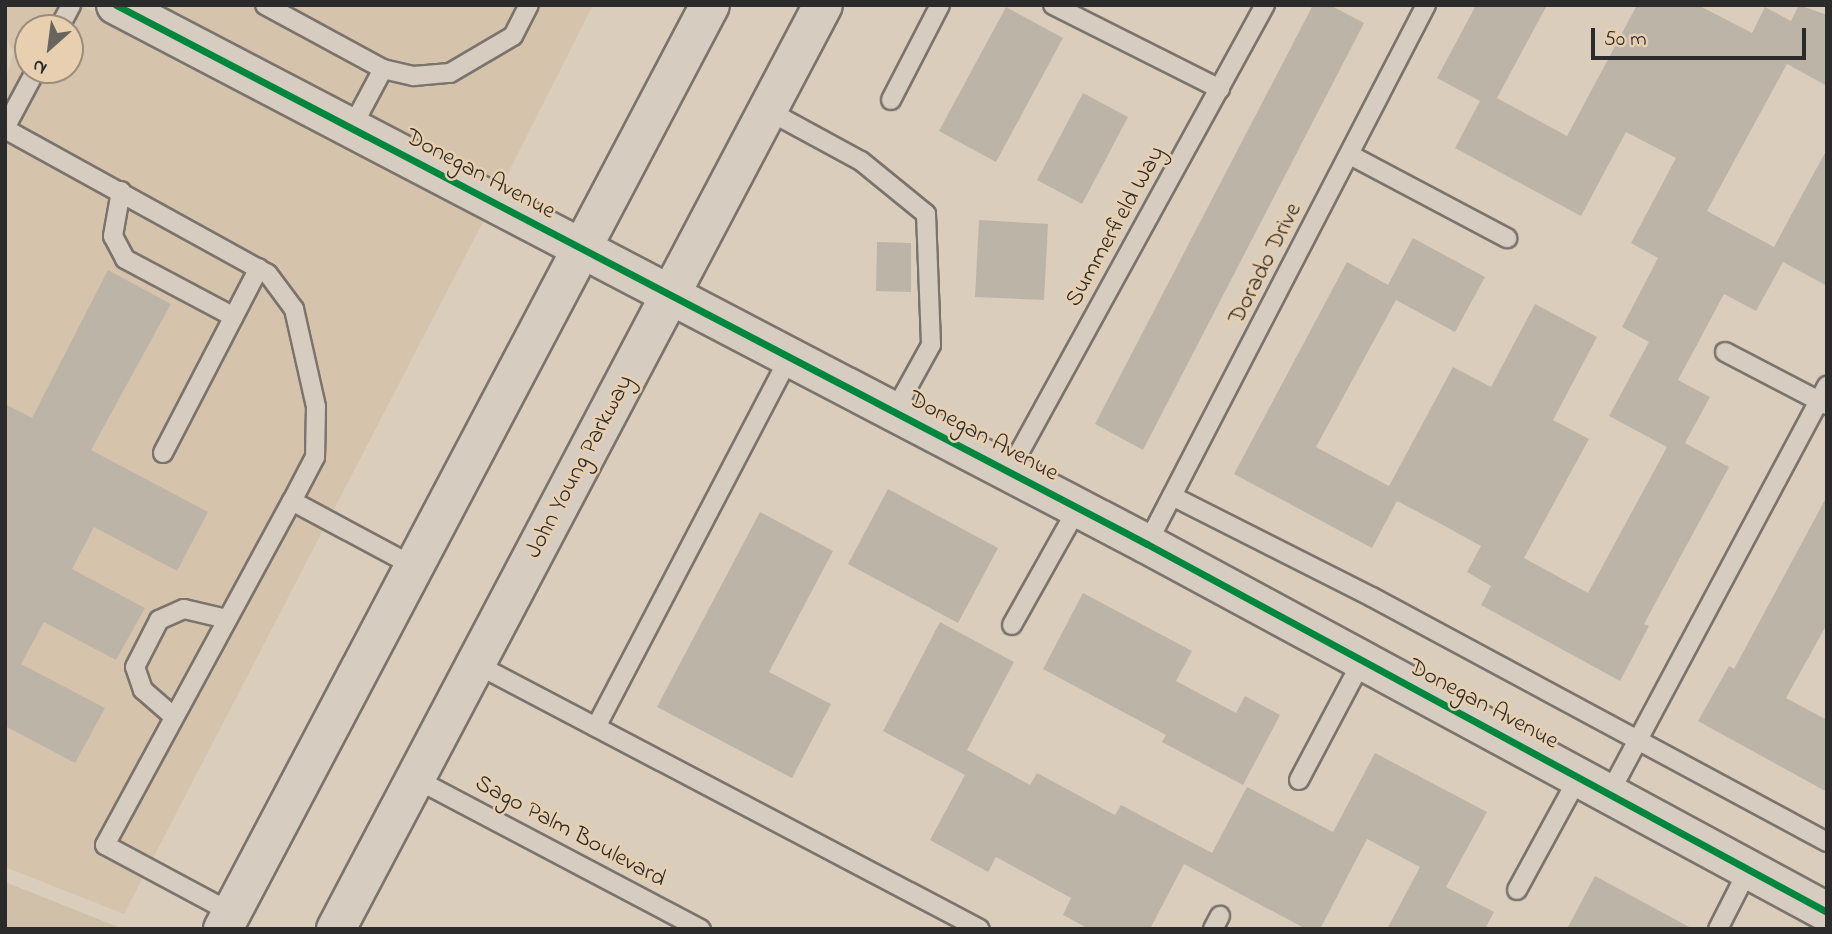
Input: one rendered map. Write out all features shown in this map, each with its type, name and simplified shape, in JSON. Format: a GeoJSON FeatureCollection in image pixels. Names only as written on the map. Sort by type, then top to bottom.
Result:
{"type":"FeatureCollection","features":[{"type":"Feature","properties":{"kind":"main road"},"geometry":{"type":"LineString","coordinates":[[227,921],[583,251],[710,5]]}},
{"type":"Feature","properties":{"kind":"main road","name":"John Young Parkway"},"geometry":{"type":"LineString","coordinates":[[336,929],[822,5]]}},
{"type":"Feature","properties":{"kind":"main road","name":"Donegan Avenue"},"geometry":{"type":"LineString","coordinates":[[137,10],[351,129],[1147,544],[1827,912]]}},
{"type":"Feature","properties":{"kind":"lane"},"geometry":{"type":"LineString","coordinates":[[265,5],[383,69],[414,76],[450,73],[513,36],[529,5]]}},
{"type":"Feature","properties":{"kind":"lane"},"geometry":{"type":"LineString","coordinates":[[891,100],[940,5]]}},
{"type":"Feature","properties":{"kind":"lane"},"geometry":{"type":"LineString","coordinates":[[1053,5],[1220,89]]}},
{"type":"Feature","properties":{"kind":"lane","name":"Summerfield Way"},"geometry":{"type":"LineString","coordinates":[[1008,473],[1265,5]]}},
{"type":"Feature","properties":{"kind":"lane","name":"Dorado Drive"},"geometry":{"type":"LineString","coordinates":[[1147,544],[1426,5]]}},
{"type":"Feature","properties":{"kind":"lane"},"geometry":{"type":"LineString","coordinates":[[351,129],[383,69]]}},
{"type":"Feature","properties":{"kind":"lane"},"geometry":{"type":"LineString","coordinates":[[29,84],[5,129],[259,268],[294,309],[316,407],[315,457],[105,845],[227,921]]}},
{"type":"Feature","properties":{"kind":"lane"},"geometry":{"type":"LineString","coordinates":[[767,110],[861,161],[926,214],[931,345],[894,412]]}},
{"type":"Feature","properties":{"kind":"lane"},"geometry":{"type":"LineString","coordinates":[[1350,155],[1507,238]]}},
{"type":"Feature","properties":{"kind":"lane"},"geometry":{"type":"LineString","coordinates":[[121,191],[113,236],[125,259],[234,317]]}},
{"type":"Feature","properties":{"kind":"lane"},"geometry":{"type":"LineString","coordinates":[[163,453],[259,268]]}},
{"type":"Feature","properties":{"kind":"lane"},"geometry":{"type":"LineString","coordinates":[[1517,890],[1593,786],[1639,739],[1824,397],[1726,352]]}},
{"type":"Feature","properties":{"kind":"lane"},"geometry":{"type":"LineString","coordinates":[[596,727],[789,358]]}},
{"type":"Feature","properties":{"kind":"lane"},"geometry":{"type":"LineString","coordinates":[[1172,496],[1639,739],[1827,842]]}},
{"type":"Feature","properties":{"kind":"lane"},"geometry":{"type":"LineString","coordinates":[[292,501],[415,567]]}},
{"type":"Feature","properties":{"kind":"lane"},"geometry":{"type":"LineString","coordinates":[[1012,625],[1077,509]]}},
{"type":"Feature","properties":{"kind":"lane"},"geometry":{"type":"LineString","coordinates":[[173,716],[143,690],[135,667],[159,620],[184,610],[227,619]]}},
{"type":"Feature","properties":{"kind":"lane"},"geometry":{"type":"LineString","coordinates":[[1299,780],[1362,661]]}},
{"type":"Feature","properties":{"kind":"lane"},"geometry":{"type":"LineString","coordinates":[[476,664],[980,929]]}},
{"type":"Feature","properties":{"kind":"lane","name":"Sago Palm Boulevard"},"geometry":{"type":"LineString","coordinates":[[416,779],[701,929]]}},
{"type":"Feature","properties":{"kind":"lane"},"geometry":{"type":"LineString","coordinates":[[1718,929],[1748,870]]}},
{"type":"Feature","properties":{"kind":"shaded area"},"geometry":{"type":"Polygon","coordinates":[[[5,5],[80,5],[485,218],[124,914],[5,867],[5,81],[14,52],[5,36],[5,5]]]}},
{"type":"Feature","properties":{"kind":"shaded area"},"geometry":{"type":"Polygon","coordinates":[[[152,5],[593,5],[500,189],[152,5]]]}},
{"type":"Feature","properties":{"kind":"shaded area"},"geometry":{"type":"Polygon","coordinates":[[[5,882],[123,929],[5,929],[5,882]]]}},
{"type":"Feature","properties":{"kind":"building"},"geometry":{"type":"Polygon","coordinates":[[[1313,5],[1330,5],[1364,23],[1143,450],[1095,424],[1313,5]]]}},
{"type":"Feature","properties":{"kind":"building"},"geometry":{"type":"Polygon","coordinates":[[[1476,5],[1547,5],[1497,98],[1567,136],[1637,5],[1698,5],[1752,33],[1765,7],[1791,21],[1799,5],[1827,15],[1827,86],[1787,64],[1707,211],[1774,247],[1827,149],[1827,286],[1783,262],[1756,311],[1724,294],[1678,380],[1710,397],[1685,443],[1729,467],[1644,624],[1649,626],[1620,681],[1481,605],[1491,586],[1467,572],[1481,546],[1441,524],[1397,501],[1372,548],[1234,474],[1347,262],[1388,285],[1413,238],[1485,277],[1455,332],[1396,300],[1316,447],[1389,486],[1453,367],[1491,387],[1535,304],[1597,337],[1553,420],[1589,439],[1524,558],[1588,593],[1667,447],[1609,416],[1649,342],[1622,327],[1658,258],[1631,243],[1676,158],[1626,132],[1581,216],[1455,148],[1480,101],[1437,78],[1476,5]]]}},
{"type":"Feature","properties":{"kind":"building"},"geometry":{"type":"Polygon","coordinates":[[[1006,7],[1063,38],[996,162],[939,131],[1006,7]]]}},
{"type":"Feature","properties":{"kind":"building"},"geometry":{"type":"Polygon","coordinates":[[[1083,93],[1128,117],[1082,204],[1037,180],[1083,93]]]}},
{"type":"Feature","properties":{"kind":"building"},"geometry":{"type":"Polygon","coordinates":[[[979,220],[1048,224],[1044,300],[975,297],[979,220]]]}},
{"type":"Feature","properties":{"kind":"building"},"geometry":{"type":"Polygon","coordinates":[[[877,242],[911,243],[911,292],[876,291],[877,242]]]}},
{"type":"Feature","properties":{"kind":"building"},"geometry":{"type":"Polygon","coordinates":[[[108,270],[171,304],[91,450],[208,512],[177,571],[94,527],[72,569],[145,608],[116,660],[44,622],[21,664],[105,708],[75,763],[5,726],[5,404],[32,418],[108,270]]]}},
{"type":"Feature","properties":{"kind":"building"},"geometry":{"type":"Polygon","coordinates":[[[888,489],[998,548],[958,623],[848,564],[888,489]]]}},
{"type":"Feature","properties":{"kind":"building"},"geometry":{"type":"Polygon","coordinates":[[[1827,496],[1827,624],[1786,698],[1827,720],[1827,792],[1698,721],[1729,666],[1734,669],[1827,496]]]}},
{"type":"Feature","properties":{"kind":"building"},"geometry":{"type":"Polygon","coordinates":[[[760,512],[833,551],[769,672],[831,704],[792,778],[657,707],[760,512]]]}},
{"type":"Feature","properties":{"kind":"building"},"geometry":{"type":"Polygon","coordinates":[[[1083,593],[1192,651],[1176,681],[1236,713],[1245,696],[1280,715],[1243,785],[1162,742],[1166,735],[1043,669],[1083,593]]]}},
{"type":"Feature","properties":{"kind":"building"},"geometry":{"type":"Polygon","coordinates":[[[940,622],[1014,662],[967,750],[1030,785],[1037,773],[1115,815],[1121,805],[1212,853],[1247,787],[1333,832],[1375,753],[1487,812],[1446,887],[1494,912],[1485,929],[1387,929],[1420,867],[1367,839],[1320,929],[1306,929],[1184,864],[1150,929],[1089,929],[1063,915],[1071,898],[996,857],[988,872],[930,840],[965,775],[883,731],[940,622]]]}},
{"type":"Feature","properties":{"kind":"building"},"geometry":{"type":"Polygon","coordinates":[[[1595,876],[1693,929],[1567,929],[1595,876]]]}},
{"type":"Feature","properties":{"kind":"cycle path"},"geometry":{"type":"LineString","coordinates":[[116,5],[1147,544],[1827,912]]}}]}
